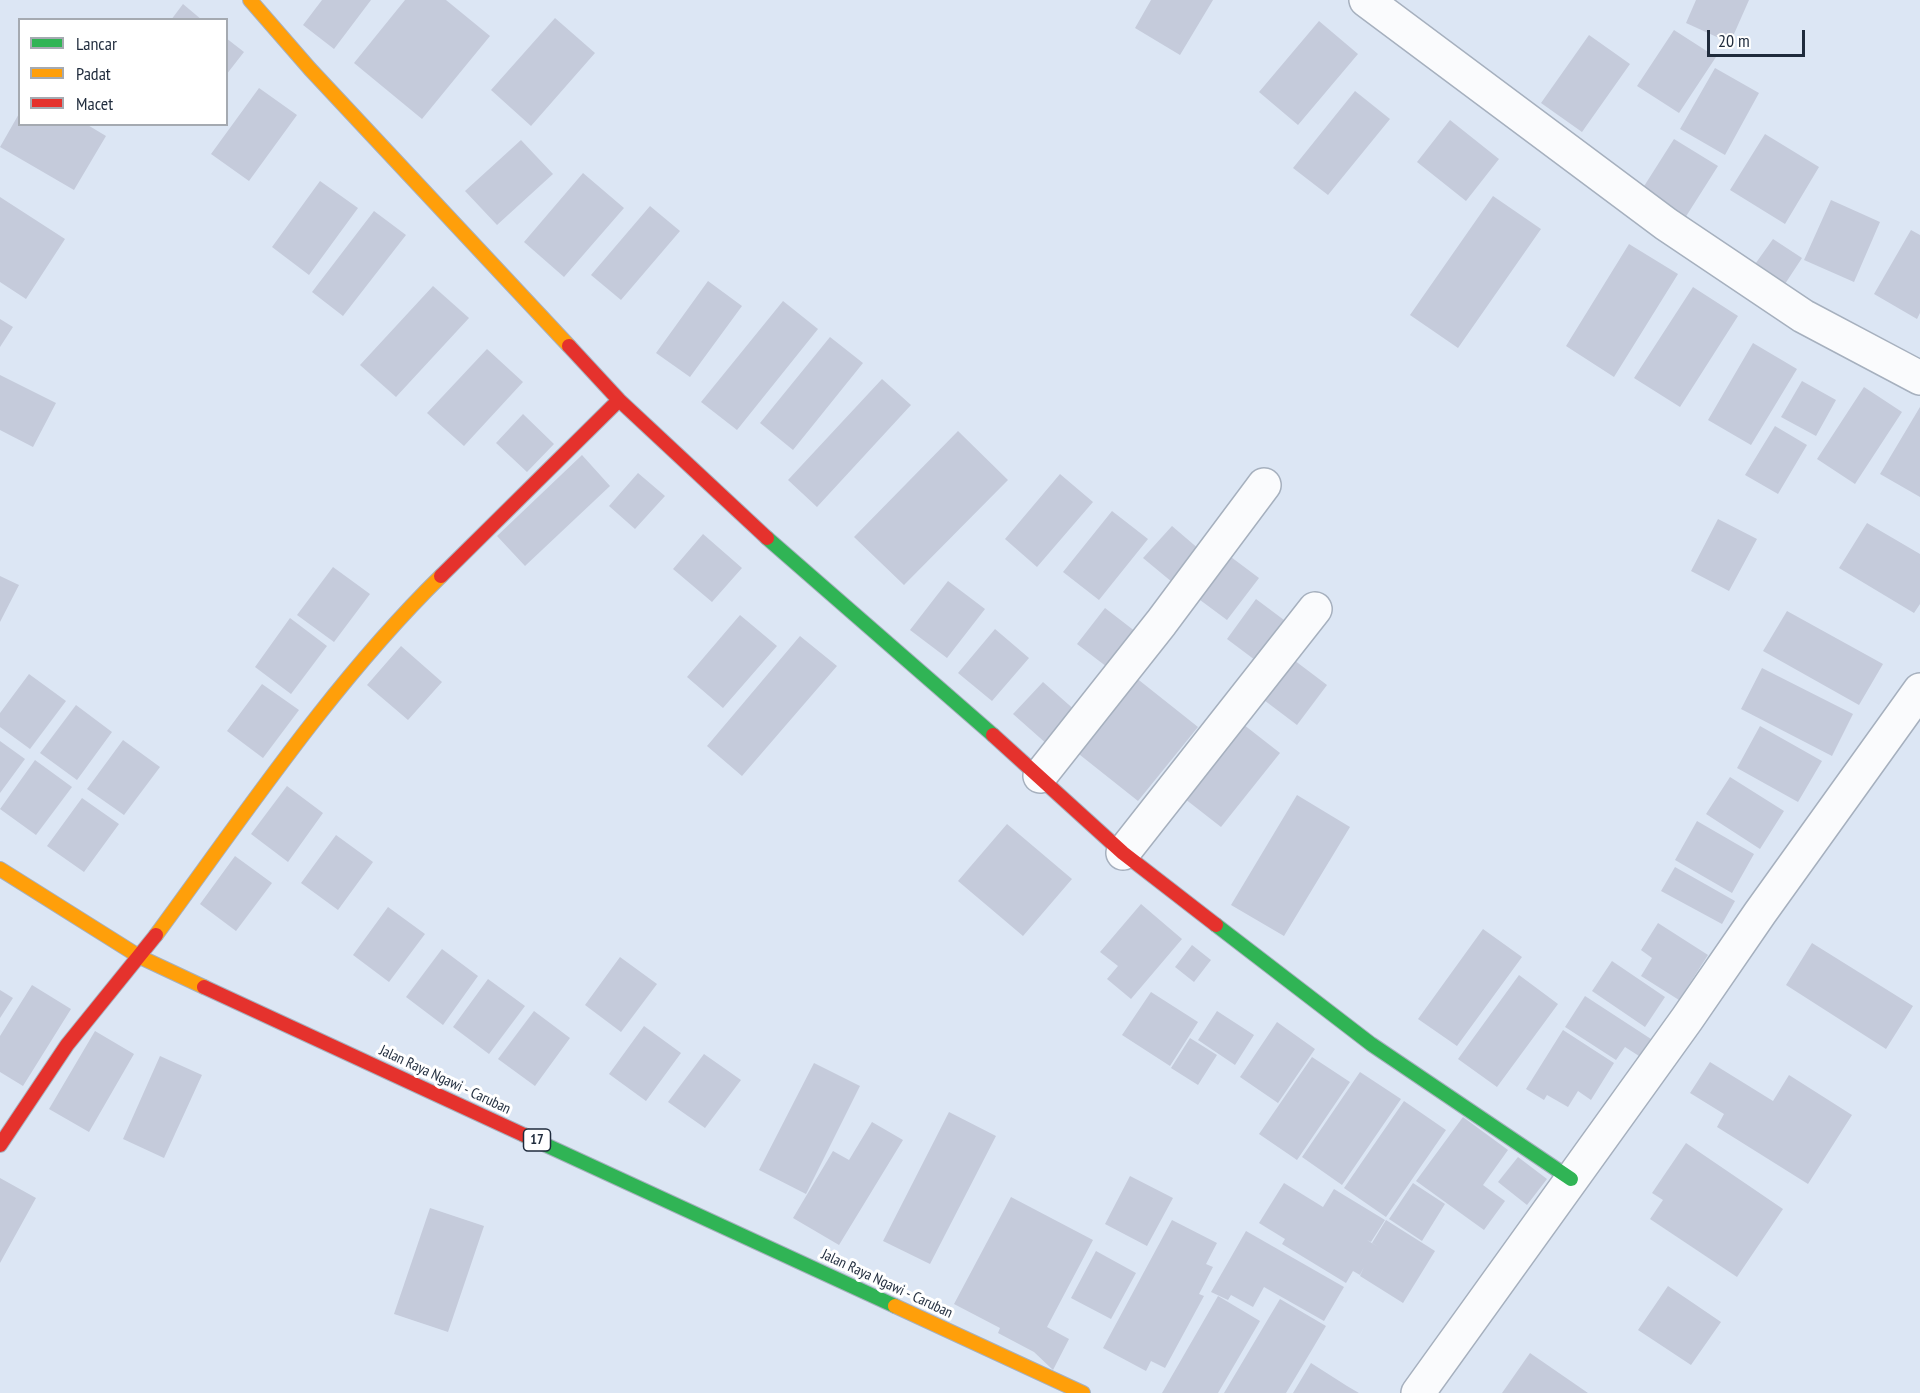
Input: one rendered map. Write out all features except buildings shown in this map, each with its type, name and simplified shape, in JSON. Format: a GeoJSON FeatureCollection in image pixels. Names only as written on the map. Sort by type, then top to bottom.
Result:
{"type":"FeatureCollection","features":[{"type":"Feature","properties":{"kind":"main road"},"geometry":{"type":"LineString","coordinates":[[250,0],[310,69],[517,288],[619,400],[802,570],[1040,776],[1123,853],[1371,1044],[1571,1179]]}},
{"type":"Feature","properties":{"kind":"main road"},"geometry":{"type":"LineString","coordinates":[[0,1145],[67,1045],[140,957],[314,721],[410,606],[619,400]]}},
{"type":"Feature","properties":{"kind":"main road","name":"Jalan Raya Ngawi - Caruban"},"geometry":{"type":"LineString","coordinates":[[0,869],[140,957],[1083,1393]]}},
{"type":"Feature","properties":{"kind":"street"},"geometry":{"type":"LineString","coordinates":[[1366,0],[1666,224],[1803,316],[1920,378]]}},
{"type":"Feature","properties":{"kind":"street"},"geometry":{"type":"LineString","coordinates":[[1040,776],[1161,623],[1264,485]]}},
{"type":"Feature","properties":{"kind":"street"},"geometry":{"type":"LineString","coordinates":[[1123,853],[1315,609]]}},
{"type":"Feature","properties":{"kind":"street"},"geometry":{"type":"LineString","coordinates":[[1418,1393],[1920,690]]}},
{"type":"Feature","properties":{"kind":"traffic: fast"},"geometry":{"type":"LineString","coordinates":[[767,538],[993,735]]}},
{"type":"Feature","properties":{"kind":"traffic: fast"},"geometry":{"type":"LineString","coordinates":[[1216,925],[1371,1044],[1571,1179]]}},
{"type":"Feature","properties":{"kind":"traffic: fast"},"geometry":{"type":"LineString","coordinates":[[524,1135],[895,1306]]}},
{"type":"Feature","properties":{"kind":"traffic: slow"},"geometry":{"type":"LineString","coordinates":[[250,0],[310,69],[569,346]]}},
{"type":"Feature","properties":{"kind":"traffic: slow"},"geometry":{"type":"LineString","coordinates":[[156,935],[327,704],[401,617],[441,576]]}},
{"type":"Feature","properties":{"kind":"traffic: slow"},"geometry":{"type":"LineString","coordinates":[[0,869],[140,957],[204,987]]}},
{"type":"Feature","properties":{"kind":"traffic: slow"},"geometry":{"type":"LineString","coordinates":[[895,1306],[1083,1393]]}},
{"type":"Feature","properties":{"kind":"traffic: jam"},"geometry":{"type":"LineString","coordinates":[[569,346],[619,400],[767,538]]}},
{"type":"Feature","properties":{"kind":"traffic: jam"},"geometry":{"type":"LineString","coordinates":[[441,576],[619,400]]}},
{"type":"Feature","properties":{"kind":"traffic: jam"},"geometry":{"type":"LineString","coordinates":[[993,735],[1123,853],[1216,925]]}},
{"type":"Feature","properties":{"kind":"traffic: jam"},"geometry":{"type":"LineString","coordinates":[[0,1145],[67,1045],[156,935]]}},
{"type":"Feature","properties":{"kind":"traffic: jam"},"geometry":{"type":"LineString","coordinates":[[204,987],[524,1135]]}}]}
